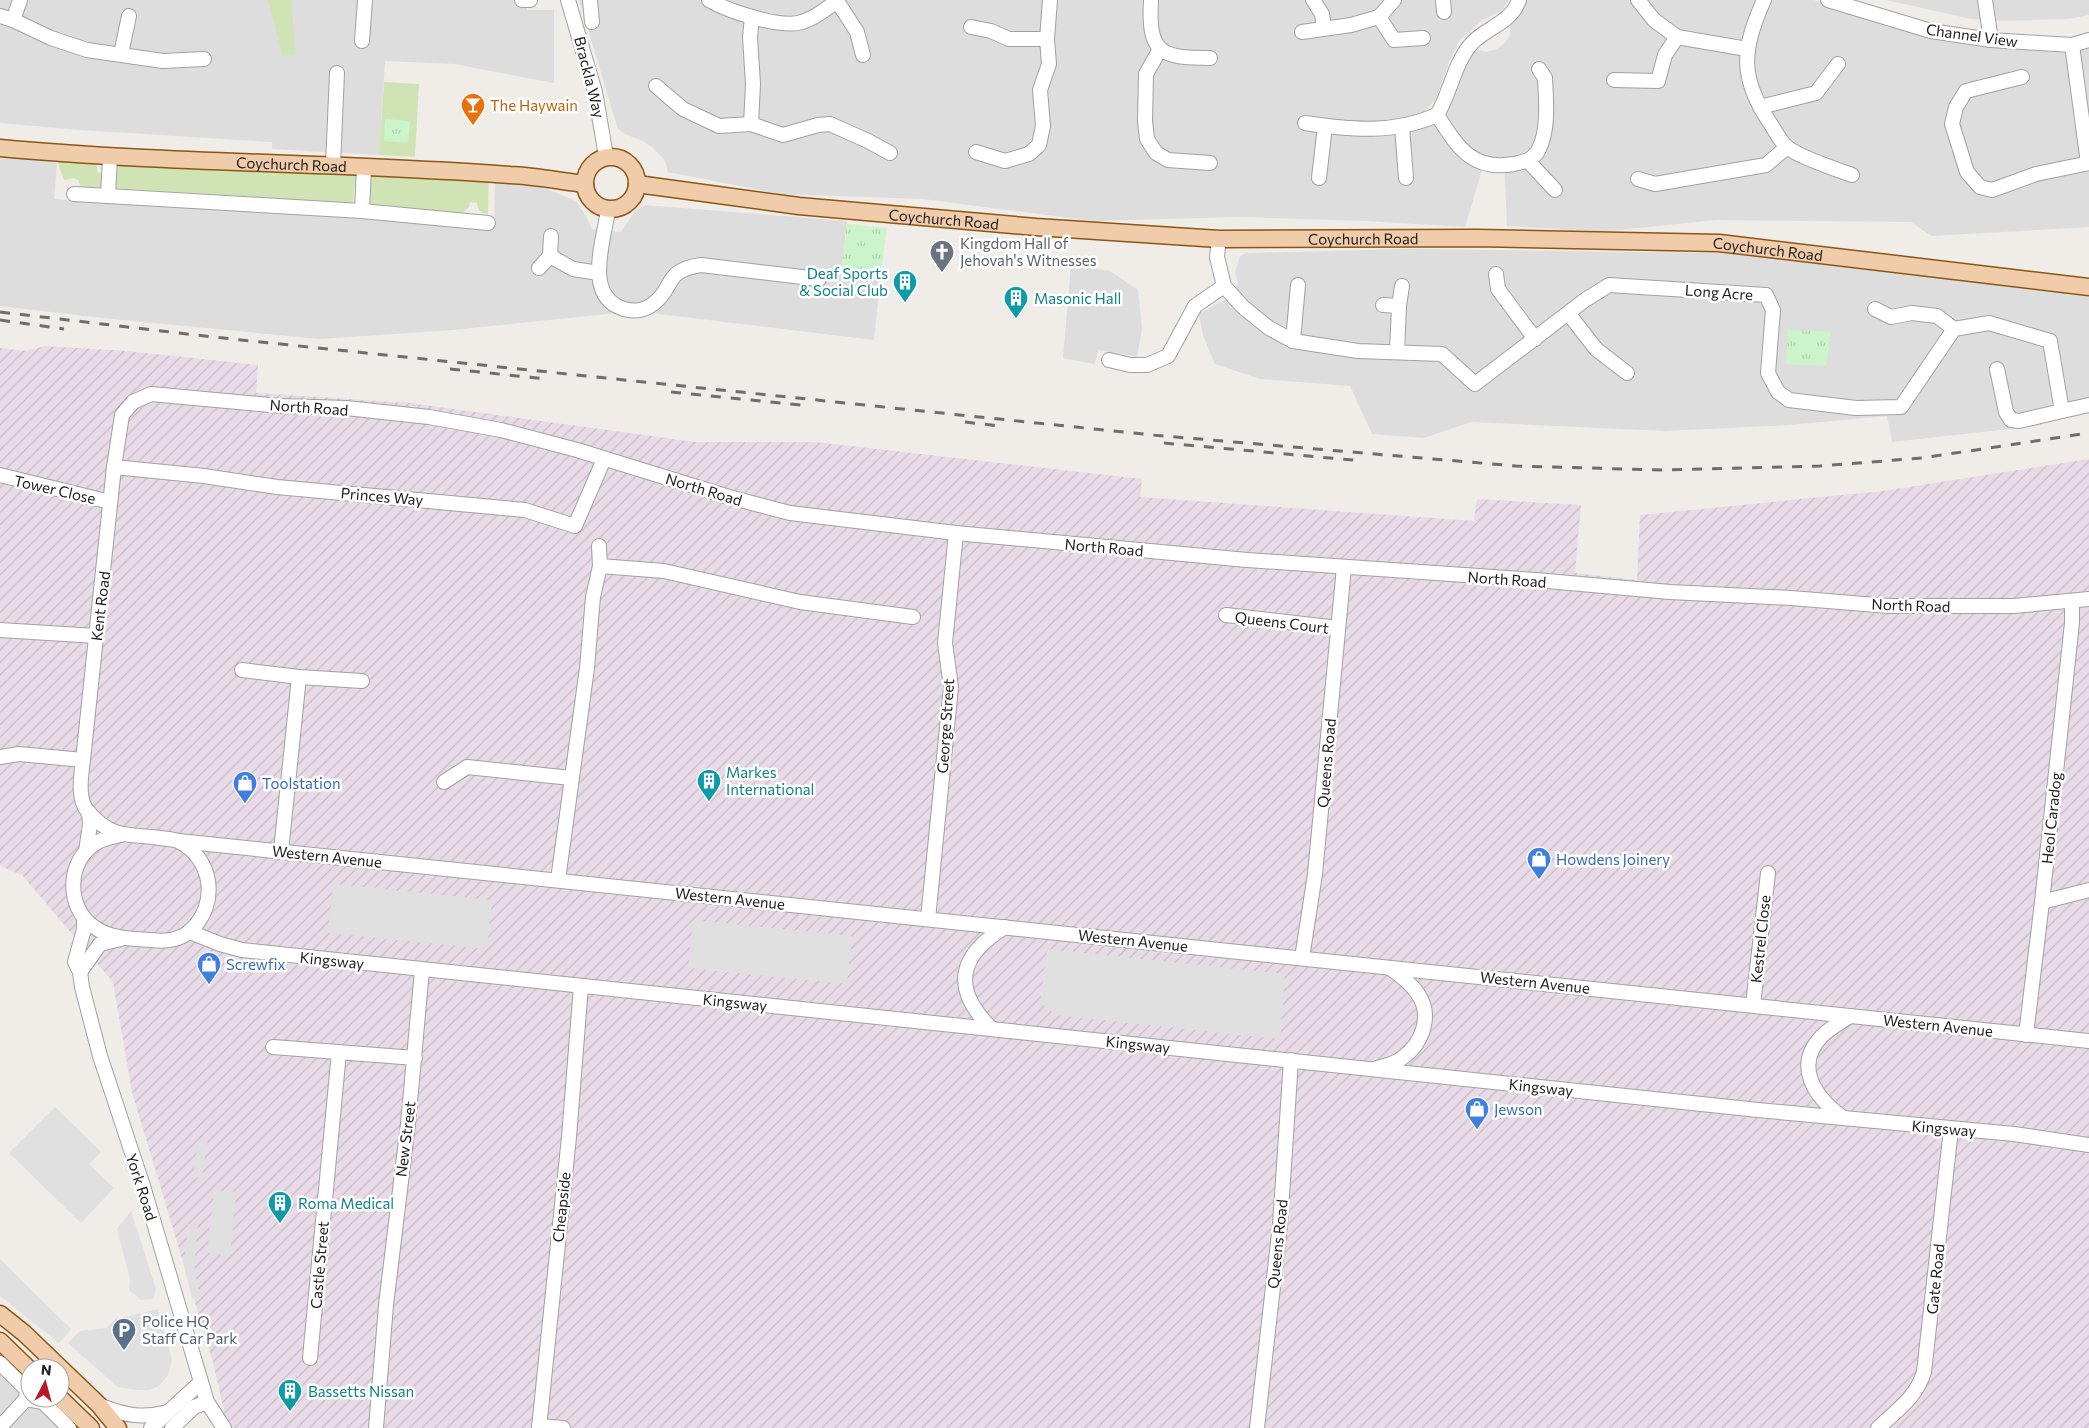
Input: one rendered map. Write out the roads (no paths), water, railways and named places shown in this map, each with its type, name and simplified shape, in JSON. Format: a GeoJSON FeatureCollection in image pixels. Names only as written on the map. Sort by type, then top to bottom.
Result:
{"type":"FeatureCollection","features":[{"type":"Feature","properties":{"kind":"main road","name":"Coychurch Road"},"geometry":{"type":"LineString","coordinates":[[0,148],[110,157],[333,165],[512,175],[584,184]]}},
{"type":"Feature","properties":{"kind":"main road"},"geometry":{"type":"LineString","coordinates":[[606,156],[619,157],[628,163],[634,172],[637,184],[628,204],[608,210],[599,207],[592,201],[586,194],[584,184],[589,167],[606,156]]}},
{"type":"Feature","properties":{"kind":"main road","name":"Coychurch Road"},"geometry":{"type":"LineString","coordinates":[[637,184],[799,206],[1036,227],[1219,239],[1477,238],[1719,242],[2089,287]]}},
{"type":"Feature","properties":{"kind":"main road"},"geometry":{"type":"LineString","coordinates":[[0,1314],[24,1333],[99,1405],[118,1428]]}},
{"type":"Feature","properties":{"kind":"main road"},"geometry":{"type":"LineString","coordinates":[[0,1341],[20,1360]]}},
{"type":"Feature","properties":{"kind":"main road"},"geometry":{"type":"LineString","coordinates":[[70,1408],[91,1428]]}},
{"type":"Feature","properties":{"kind":"street"},"geometry":{"type":"LineString","coordinates":[[20,0],[7,18],[51,38],[86,50],[163,61],[204,59]]}},
{"type":"Feature","properties":{"kind":"street"},"geometry":{"type":"LineString","coordinates":[[362,41],[366,0]]}},
{"type":"Feature","properties":{"kind":"street"},"geometry":{"type":"LineString","coordinates":[[522,0],[530,0]]}},
{"type":"Feature","properties":{"kind":"street","name":"Brackla Way"},"geometry":{"type":"LineString","coordinates":[[568,0],[596,92],[606,156]]}},
{"type":"Feature","properties":{"kind":"street"},"geometry":{"type":"LineString","coordinates":[[590,0],[592,22]]}},
{"type":"Feature","properties":{"kind":"street"},"geometry":{"type":"LineString","coordinates":[[709,0],[724,9],[752,17],[778,22],[801,23],[816,16],[838,0],[857,32],[863,55]]}},
{"type":"Feature","properties":{"kind":"street"},"geometry":{"type":"LineString","coordinates":[[976,152],[1005,161],[1029,154],[1039,145],[1043,126],[1040,90],[1048,64],[1047,39],[1050,0]]}},
{"type":"Feature","properties":{"kind":"street"},"geometry":{"type":"LineString","coordinates":[[1151,0],[1150,27],[1152,36],[1160,49],[1169,55],[1186,58],[1210,58]]}},
{"type":"Feature","properties":{"kind":"street"},"geometry":{"type":"LineString","coordinates":[[1314,0],[1322,14],[1324,28]]}},
{"type":"Feature","properties":{"kind":"street"},"geometry":{"type":"LineString","coordinates":[[1302,32],[1351,25],[1378,17],[1394,0]]}},
{"type":"Feature","properties":{"kind":"street"},"geometry":{"type":"LineString","coordinates":[[1306,123],[1360,130],[1402,127],[1437,116],[1465,52],[1474,40],[1501,23],[1511,13],[1519,0]]}},
{"type":"Feature","properties":{"kind":"street"},"geometry":{"type":"LineString","coordinates":[[1764,0],[1755,20],[1747,49],[1747,76],[1760,107],[1787,147],[1852,175]]}},
{"type":"Feature","properties":{"kind":"street","name":"Channel View"},"geometry":{"type":"LineString","coordinates":[[1828,0],[1931,31],[1990,40],[2072,45],[2089,40]]}},
{"type":"Feature","properties":{"kind":"street"},"geometry":{"type":"LineString","coordinates":[[1985,0],[1990,40]]}},
{"type":"Feature","properties":{"kind":"street"},"geometry":{"type":"LineString","coordinates":[[1641,1],[1654,20],[1677,37],[1747,49]]}},
{"type":"Feature","properties":{"kind":"street"},"geometry":{"type":"LineString","coordinates":[[122,54],[129,16]]}},
{"type":"Feature","properties":{"kind":"street"},"geometry":{"type":"LineString","coordinates":[[751,124],[753,84],[750,37],[752,17]]}},
{"type":"Feature","properties":{"kind":"street"},"geometry":{"type":"LineString","coordinates":[[1378,17],[1394,40],[1423,38]]}},
{"type":"Feature","properties":{"kind":"street"},"geometry":{"type":"LineString","coordinates":[[971,27],[991,31],[1009,38],[1047,39]]}},
{"type":"Feature","properties":{"kind":"street"},"geometry":{"type":"LineString","coordinates":[[1614,80],[1658,81],[1665,56],[1677,37]]}},
{"type":"Feature","properties":{"kind":"street"},"geometry":{"type":"LineString","coordinates":[[2022,77],[1966,91],[1956,106],[1952,124],[1967,172],[1980,187],[1992,190],[2036,174],[2089,163],[2072,45]]}},
{"type":"Feature","properties":{"kind":"street"},"geometry":{"type":"LineString","coordinates":[[1160,49],[1146,74],[1147,139],[1156,153],[1168,160],[1210,163]]}},
{"type":"Feature","properties":{"kind":"street"},"geometry":{"type":"LineString","coordinates":[[1760,107],[1816,93],[1838,64]]}},
{"type":"Feature","properties":{"kind":"street"},"geometry":{"type":"LineString","coordinates":[[1437,116],[1463,152],[1475,161],[1500,166],[1528,161],[1538,151],[1543,137],[1544,78],[1539,70]]}},
{"type":"Feature","properties":{"kind":"street"},"geometry":{"type":"LineString","coordinates":[[333,165],[337,73]]}},
{"type":"Feature","properties":{"kind":"street"},"geometry":{"type":"LineString","coordinates":[[656,86],[682,109],[720,126],[751,124],[783,135],[830,124],[868,140],[890,153]]}},
{"type":"Feature","properties":{"kind":"street"},"geometry":{"type":"LineString","coordinates":[[1319,178],[1325,126]]}},
{"type":"Feature","properties":{"kind":"street"},"geometry":{"type":"LineString","coordinates":[[1402,127],[1406,178]]}},
{"type":"Feature","properties":{"kind":"street"},"geometry":{"type":"LineString","coordinates":[[1638,179],[1655,184],[1766,166],[1787,147]]}},
{"type":"Feature","properties":{"kind":"street"},"geometry":{"type":"LineString","coordinates":[[108,196],[110,157]]}},
{"type":"Feature","properties":{"kind":"street"},"geometry":{"type":"LineString","coordinates":[[1528,161],[1555,190]]}},
{"type":"Feature","properties":{"kind":"street"},"geometry":{"type":"LineString","coordinates":[[362,211],[364,167]]}},
{"type":"Feature","properties":{"kind":"street"},"geometry":{"type":"LineString","coordinates":[[74,194],[480,217]]}},
{"type":"Feature","properties":{"kind":"street"},"geometry":{"type":"LineString","coordinates":[[608,210],[599,272],[600,286],[612,303],[623,308],[636,311],[643,310],[660,298],[670,280],[685,268],[700,265],[819,279]]}},
{"type":"Feature","properties":{"kind":"street"},"geometry":{"type":"LineString","coordinates":[[539,268],[550,256],[551,236]]}},
{"type":"Feature","properties":{"kind":"street","name":"Long Acre"},"geometry":{"type":"LineString","coordinates":[[1219,239],[1217,257],[1224,286],[1243,307],[1269,328],[1293,341],[1358,351],[1442,354],[1475,384],[1568,313],[1609,285],[1766,295],[1772,310],[1768,373],[1778,392],[1789,400],[1856,408],[1901,407],[1954,329]]}},
{"type":"Feature","properties":{"kind":"street"},"geometry":{"type":"LineString","coordinates":[[550,256],[573,269],[599,272]]}},
{"type":"Feature","properties":{"kind":"street"},"geometry":{"type":"LineString","coordinates":[[1496,274],[1498,290],[1535,339]]}},
{"type":"Feature","properties":{"kind":"street"},"geometry":{"type":"LineString","coordinates":[[1293,341],[1298,285]]}},
{"type":"Feature","properties":{"kind":"street"},"geometry":{"type":"LineString","coordinates":[[1109,360],[1130,365],[1147,365],[1168,356],[1195,306],[1224,286]]}},
{"type":"Feature","properties":{"kind":"street"},"geometry":{"type":"LineString","coordinates":[[1397,352],[1402,286]]}},
{"type":"Feature","properties":{"kind":"street"},"geometry":{"type":"LineString","coordinates":[[1383,305],[1399,306]]}},
{"type":"Feature","properties":{"kind":"street"},"geometry":{"type":"LineString","coordinates":[[1875,309],[1891,317],[1912,313],[1937,316],[1954,329],[1989,323],[2050,341],[2062,411]]}},
{"type":"Feature","properties":{"kind":"street"},"geometry":{"type":"LineString","coordinates":[[1568,313],[1596,349],[1627,373]]}},
{"type":"Feature","properties":{"kind":"street"},"geometry":{"type":"LineString","coordinates":[[1997,369],[2006,412],[2011,420],[2019,421],[2089,405]]}},
{"type":"Feature","properties":{"kind":"street","name":"North Road"},"geometry":{"type":"LineString","coordinates":[[133,402],[151,394],[281,406],[346,408],[429,417],[501,430],[790,514],[956,533],[1344,567],[1536,580],[1670,592],[1791,598],[1889,606],[2014,606],[2089,599]]}},
{"type":"Feature","properties":{"kind":"street","name":"Kent Road"},"geometry":{"type":"LineString","coordinates":[[86,851],[90,825],[89,812],[82,796],[83,760],[110,502],[122,415],[133,402]]}},
{"type":"Feature","properties":{"kind":"street","name":"Princes Way"},"geometry":{"type":"LineString","coordinates":[[114,467],[204,476],[277,487],[525,510],[576,526],[604,459]]}},
{"type":"Feature","properties":{"kind":"street","name":"Tower Close"},"geometry":{"type":"LineString","coordinates":[[0,476],[110,502]]}},
{"type":"Feature","properties":{"kind":"street","name":"George Street"},"geometry":{"type":"LineString","coordinates":[[928,919],[951,687],[945,643],[956,533]]}},
{"type":"Feature","properties":{"kind":"street"},"geometry":{"type":"LineString","coordinates":[[558,880],[587,668],[593,597],[600,566],[600,546]]}},
{"type":"Feature","properties":{"kind":"street"},"geometry":{"type":"LineString","coordinates":[[600,566],[664,571],[800,602],[913,617]]}},
{"type":"Feature","properties":{"kind":"street","name":"Queens Road"},"geometry":{"type":"LineString","coordinates":[[1302,958],[1315,874],[1344,567]]}},
{"type":"Feature","properties":{"kind":"street","name":"Heol Caradog"},"geometry":{"type":"LineString","coordinates":[[2026,1035],[2072,623],[2072,601]]}},
{"type":"Feature","properties":{"kind":"street","name":"Queens Court"},"geometry":{"type":"LineString","coordinates":[[1226,615],[1338,628]]}},
{"type":"Feature","properties":{"kind":"street"},"geometry":{"type":"LineString","coordinates":[[0,630],[96,636]]}},
{"type":"Feature","properties":{"kind":"street"},"geometry":{"type":"LineString","coordinates":[[242,670],[299,677],[362,681]]}},
{"type":"Feature","properties":{"kind":"street"},"geometry":{"type":"LineString","coordinates":[[281,850],[299,677]]}},
{"type":"Feature","properties":{"kind":"street"},"geometry":{"type":"LineString","coordinates":[[0,757],[19,754],[83,760]]}},
{"type":"Feature","properties":{"kind":"street"},"geometry":{"type":"LineString","coordinates":[[444,782],[467,767],[571,778]]}},
{"type":"Feature","properties":{"kind":"street"},"geometry":{"type":"LineString","coordinates":[[89,812],[108,829],[121,835]]}},
{"type":"Feature","properties":{"kind":"street"},"geometry":{"type":"LineString","coordinates":[[121,835],[176,840],[187,846],[203,864],[210,889],[205,911],[190,932],[178,938],[163,941],[124,938],[108,934],[84,920],[74,899],[72,886],[74,874],[86,851],[94,844],[104,839],[121,835]]}},
{"type":"Feature","properties":{"kind":"street","name":"Western Avenue"},"geometry":{"type":"LineString","coordinates":[[176,840],[2089,1041]]}},
{"type":"Feature","properties":{"kind":"street","name":"Kestrel Close"},"geometry":{"type":"LineString","coordinates":[[1753,1006],[1768,873]]}},
{"type":"Feature","properties":{"kind":"street"},"geometry":{"type":"LineString","coordinates":[[2042,902],[2089,890]]}},
{"type":"Feature","properties":{"kind":"street","name":"York Road"},"geometry":{"type":"LineString","coordinates":[[84,920],[84,929],[75,962],[80,972],[82,988],[100,1056],[143,1186],[200,1382],[207,1402],[224,1428]]}},
{"type":"Feature","properties":{"kind":"street"},"geometry":{"type":"LineString","coordinates":[[992,1029],[968,998],[965,978],[967,967],[976,950],[1005,927]]}},
{"type":"Feature","properties":{"kind":"street","name":"Kingsway"},"geometry":{"type":"LineString","coordinates":[[190,932],[220,944],[242,950],[1842,1118],[2014,1134],[2089,1145]]}},
{"type":"Feature","properties":{"kind":"street"},"geometry":{"type":"LineString","coordinates":[[80,972],[100,944],[124,938]]}},
{"type":"Feature","properties":{"kind":"street"},"geometry":{"type":"LineString","coordinates":[[1372,1069],[1391,1064],[1405,1056],[1417,1045],[1425,1023],[1419,994],[1390,968]]}},
{"type":"Feature","properties":{"kind":"street","name":"New Street"},"geometry":{"type":"LineString","coordinates":[[376,1428],[386,1306],[415,1058],[422,970]]}},
{"type":"Feature","properties":{"kind":"street","name":"Cheapside"},"geometry":{"type":"LineString","coordinates":[[539,1427],[569,1137],[581,986]]}},
{"type":"Feature","properties":{"kind":"street"},"geometry":{"type":"LineString","coordinates":[[1842,1118],[1817,1095],[1810,1077],[1809,1067],[1810,1058],[1823,1034],[1850,1016]]}},
{"type":"Feature","properties":{"kind":"street"},"geometry":{"type":"LineString","coordinates":[[273,1047],[415,1058]]}},
{"type":"Feature","properties":{"kind":"street","name":"Castle Street"},"geometry":{"type":"LineString","coordinates":[[310,1358],[338,1052]]}},
{"type":"Feature","properties":{"kind":"street","name":"Queens Road"},"geometry":{"type":"LineString","coordinates":[[1257,1428],[1280,1225],[1291,1060]]}},
{"type":"Feature","properties":{"kind":"street","name":"Gate Road"},"geometry":{"type":"LineString","coordinates":[[1878,1428],[1907,1402],[1917,1388],[1926,1364],[1951,1129]]}},
{"type":"Feature","properties":{"kind":"street"},"geometry":{"type":"LineString","coordinates":[[0,1363],[20,1383]]}},
{"type":"Feature","properties":{"kind":"street"},"geometry":{"type":"LineString","coordinates":[[152,1428],[200,1382]]}},
{"type":"Feature","properties":{"kind":"street"},"geometry":{"type":"LineString","coordinates":[[172,1428],[194,1407],[207,1402]]}},
{"type":"Feature","properties":{"kind":"street"},"geometry":{"type":"LineString","coordinates":[[0,1427],[20,1405]]}},
{"type":"Feature","properties":{"kind":"street"},"geometry":{"type":"LineString","coordinates":[[99,1405],[130,1416],[154,1416],[168,1412]]}},
{"type":"Feature","properties":{"kind":"street"},"geometry":{"type":"LineString","coordinates":[[49,1408],[69,1428]]}},
{"type":"Feature","properties":{"kind":"street"},"geometry":{"type":"LineString","coordinates":[[539,1427],[563,1428]]}},
{"type":"Feature","properties":{"kind":"railway"},"geometry":{"type":"LineString","coordinates":[[0,312],[213,337],[1152,435],[1516,466],[1662,470],[1820,466],[1922,458],[2089,433]]}},
{"type":"Feature","properties":{"kind":"railway"},"geometry":{"type":"LineString","coordinates":[[0,320],[64,329]]}},
{"type":"Feature","properties":{"kind":"railway"},"geometry":{"type":"LineString","coordinates":[[450,369],[547,379]]}},
{"type":"Feature","properties":{"kind":"railway"},"geometry":{"type":"LineString","coordinates":[[671,392],[810,406]]}},
{"type":"Feature","properties":{"kind":"railway"},"geometry":{"type":"LineString","coordinates":[[965,422],[999,426]]}},
{"type":"Feature","properties":{"kind":"railway"},"geometry":{"type":"LineString","coordinates":[[1164,443],[1363,461]]}},
{"type":"Feature","properties":{"kind":"place","name":"The Haywain"},"geometry":{"type":"Point","coordinates":[473,126]}},
{"type":"Feature","properties":{"kind":"place","name":"Kingdom Hall of Jehovah's Witnesses"},"geometry":{"type":"Point","coordinates":[942,273]}},
{"type":"Feature","properties":{"kind":"place","name":"Deaf Sports & Social Club"},"geometry":{"type":"Point","coordinates":[905,303]}},
{"type":"Feature","properties":{"kind":"place","name":"Masonic Hall"},"geometry":{"type":"Point","coordinates":[1016,319]}},
{"type":"Feature","properties":{"kind":"place","name":"Markes International"},"geometry":{"type":"Point","coordinates":[709,802]}},
{"type":"Feature","properties":{"kind":"place","name":"Toolstation"},"geometry":{"type":"Point","coordinates":[245,804]}},
{"type":"Feature","properties":{"kind":"place","name":"Howdens Joinery"},"geometry":{"type":"Point","coordinates":[1539,880]}},
{"type":"Feature","properties":{"kind":"place","name":"Screwfix"},"geometry":{"type":"Point","coordinates":[209,985]}},
{"type":"Feature","properties":{"kind":"place","name":"Jewson"},"geometry":{"type":"Point","coordinates":[1477,1130]}},
{"type":"Feature","properties":{"kind":"place","name":"Roma Medical"},"geometry":{"type":"Point","coordinates":[280,1224]}},
{"type":"Feature","properties":{"kind":"place","name":"Police HQ Staff Car Park"},"geometry":{"type":"Point","coordinates":[124,1351]}},
{"type":"Feature","properties":{"kind":"place","name":"Bassetts Nissan"},"geometry":{"type":"Point","coordinates":[290,1412]}}]}
